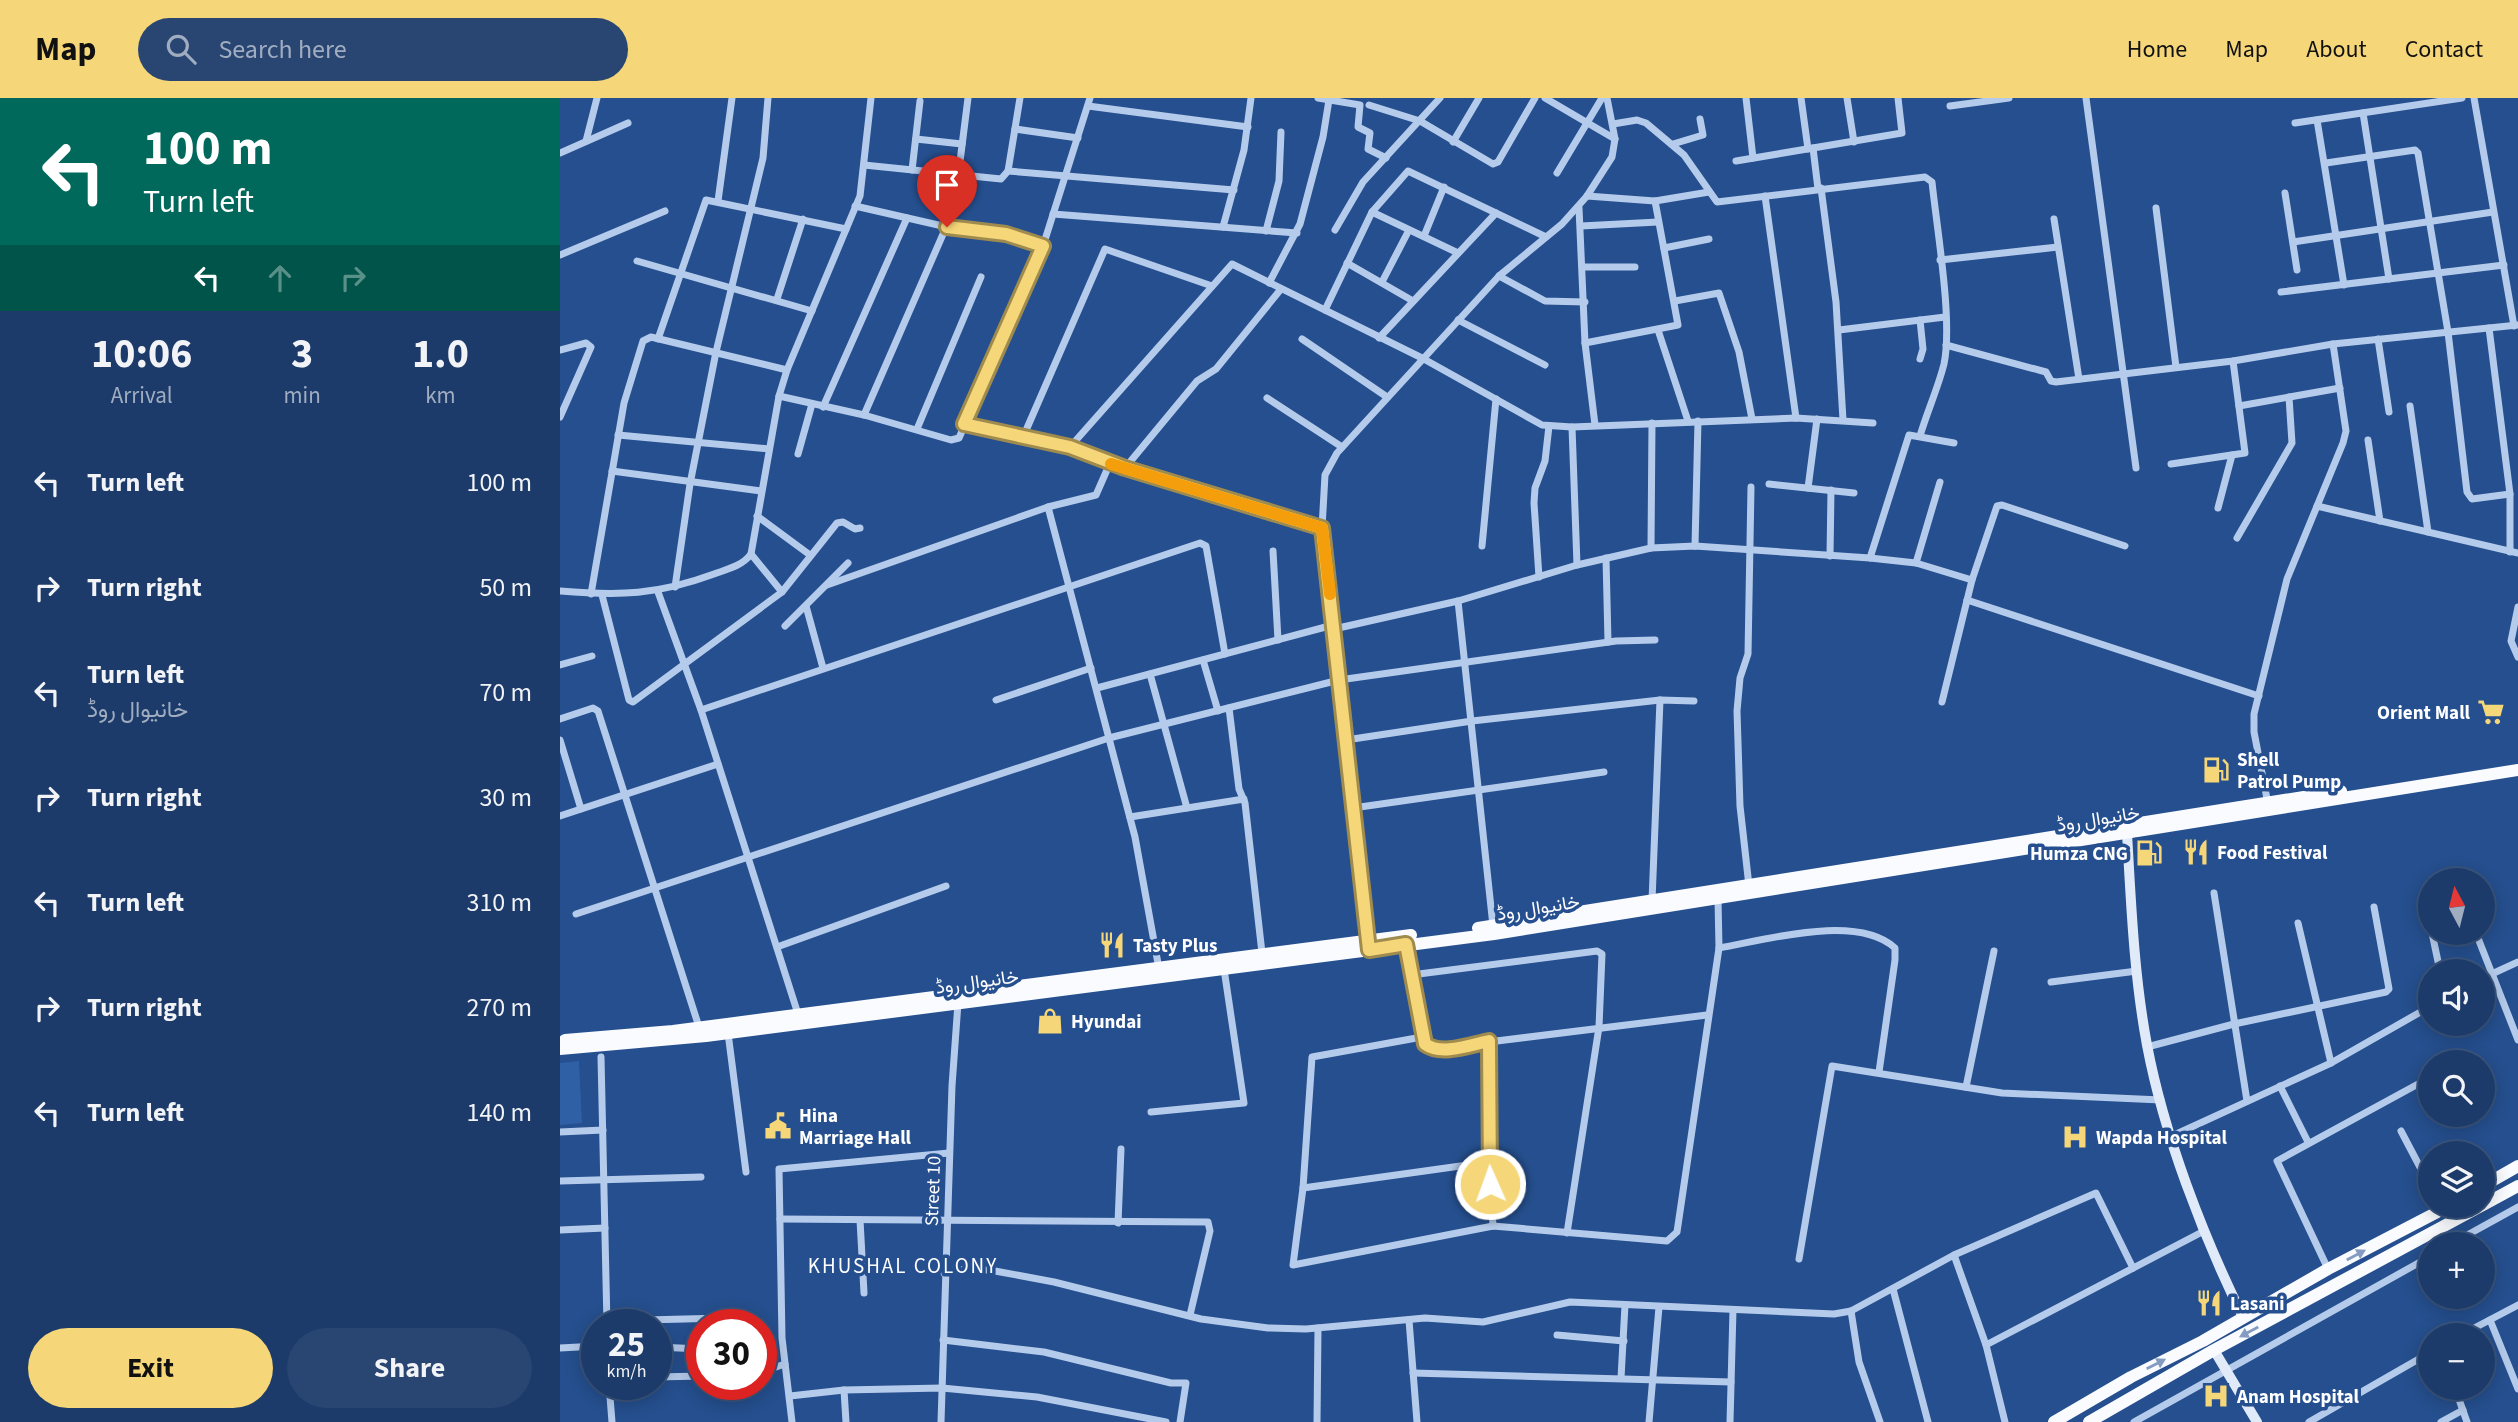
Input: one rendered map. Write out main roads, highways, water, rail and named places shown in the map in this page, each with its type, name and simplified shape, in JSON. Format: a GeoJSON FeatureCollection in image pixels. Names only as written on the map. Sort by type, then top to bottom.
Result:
{"type":"FeatureCollection","features":[{"type":"Feature","properties":{"kind":"main road","name":"خانیوال روڈ"},"geometry":{"type":"LineString","coordinates":[[1975,852],[2127,833],[2518,762]]}},
{"type":"Feature","properties":{"kind":"main road","name":"خانیوال روڈ"},"geometry":{"type":"LineString","coordinates":[[560,1049],[728,1033],[958,1003],[1262,953],[1406,944],[1975,852],[2518,770]]}},
{"type":"Feature","properties":{"kind":"main road","name":"خانیوال روڈ"},"geometry":{"type":"LineString","coordinates":[[1652,904],[1718,899],[1749,889]]}},
{"type":"Feature","properties":{"kind":"main road","name":"خانیوال روڈ"},"geometry":{"type":"LineString","coordinates":[[560,1041],[1159,972],[1224,968],[1368,945],[1493,930]]}},
{"type":"Feature","properties":{"kind":"main road"},"geometry":{"type":"LineString","coordinates":[[2495,1180],[2517,1168]]}},
{"type":"Feature","properties":{"kind":"main road"},"geometry":{"type":"LineString","coordinates":[[2495,1199],[2517,1189]]}},
{"type":"Feature","properties":{"kind":"main road"},"geometry":{"type":"LineString","coordinates":[[2054,1422],[2131,1377],[2203,1341],[2424,1218]]}},
{"type":"Feature","properties":{"kind":"main road"},"geometry":{"type":"LineString","coordinates":[[2089,1422],[2214,1350],[2326,1292],[2459,1218]]}},
{"type":"Feature","properties":{"kind":"main road"},"geometry":{"type":"LineString","coordinates":[[2323,1273],[2326,1292]]}},
{"type":"Feature","properties":{"kind":"main road"},"geometry":{"type":"LineString","coordinates":[[2131,1377],[2141,1393]]}},
{"type":"Feature","properties":{"kind":"place","name":"Orient Mall"},"geometry":{"type":"Point","coordinates":[2491,712]}},
{"type":"Feature","properties":{"kind":"place","name":"Shell Patrol Pump"},"geometry":{"type":"Point","coordinates":[2216,770]}},
{"type":"Feature","properties":{"kind":"place","name":"Food Festival"},"geometry":{"type":"Point","coordinates":[2196,852]}},
{"type":"Feature","properties":{"kind":"place","name":"Humza CNG"},"geometry":{"type":"Point","coordinates":[2149,853]}},
{"type":"Feature","properties":{"kind":"place","name":"Tasty Plus"},"geometry":{"type":"Point","coordinates":[1112,945]}},
{"type":"Feature","properties":{"kind":"place","name":"Hyundai"},"geometry":{"type":"Point","coordinates":[1050,1021]}},
{"type":"Feature","properties":{"kind":"place","name":"Hina Marriage Hall"},"geometry":{"type":"Point","coordinates":[778,1126]}},
{"type":"Feature","properties":{"kind":"place","name":"Wapda Hospital"},"geometry":{"type":"Point","coordinates":[2075,1137]}},
{"type":"Feature","properties":{"kind":"place","name":"Lasani"},"geometry":{"type":"Point","coordinates":[2209,1303]}},
{"type":"Feature","properties":{"kind":"place","name":"Anam Hospital"},"geometry":{"type":"Point","coordinates":[2216,1396]}},
{"type":"Feature","properties":{"kind":"district","name":"KHUSHAL COLONY"},"geometry":{"type":"Point","coordinates":[903,1266]}}]}
